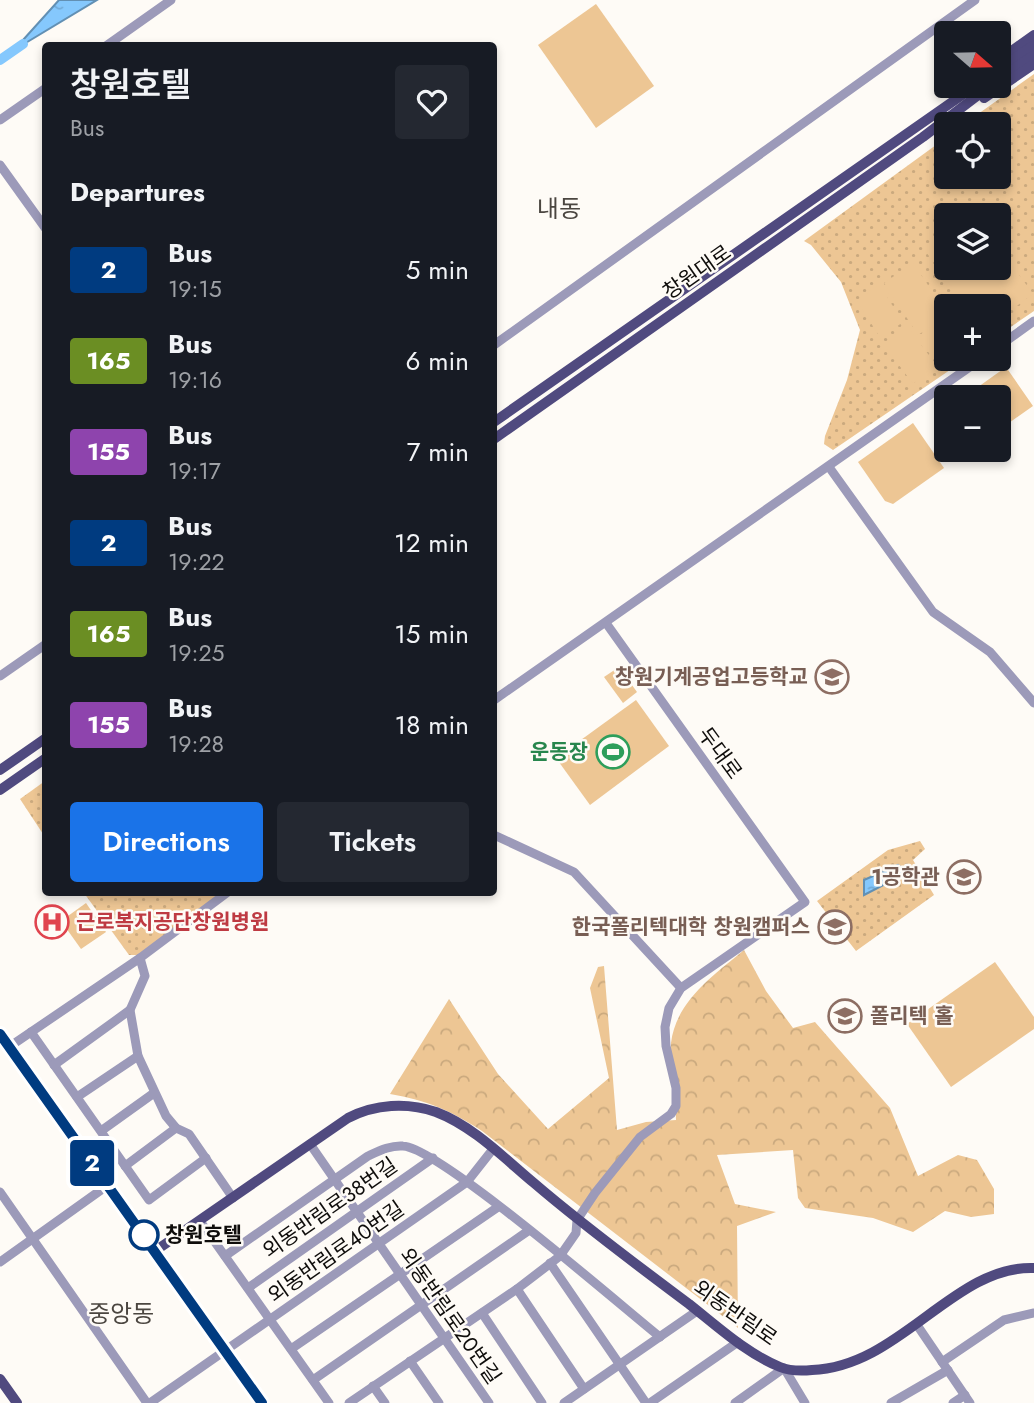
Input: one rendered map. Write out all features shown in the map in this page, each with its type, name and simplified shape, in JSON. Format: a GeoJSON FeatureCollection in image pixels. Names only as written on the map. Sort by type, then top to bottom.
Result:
{"type":"FeatureCollection","features":[{"type":"Feature","properties":{"kind":"main road"},"geometry":{"type":"LineString","coordinates":[[1012,51],[1034,35]]}},
{"type":"Feature","properties":{"kind":"main road"},"geometry":{"type":"LineString","coordinates":[[1012,60],[1034,45]]}},
{"type":"Feature","properties":{"kind":"main road"},"geometry":{"type":"LineString","coordinates":[[1012,70],[1034,55]]}},
{"type":"Feature","properties":{"kind":"main road","name":"창원대로"},"geometry":{"type":"LineString","coordinates":[[497,437],[923,137],[1034,64]]}},
{"type":"Feature","properties":{"kind":"main road","name":"창원대로"},"geometry":{"type":"LineString","coordinates":[[915,126],[950,98]]}},
{"type":"Feature","properties":{"kind":"main road","name":"창원대로"},"geometry":{"type":"LineString","coordinates":[[497,420],[957,98]]}},
{"type":"Feature","properties":{"kind":"main road","name":"창원대로"},"geometry":{"type":"LineString","coordinates":[[923,137],[974,98]]}},
{"type":"Feature","properties":{"kind":"main road"},"geometry":{"type":"LineString","coordinates":[[0,770],[42,741]]}},
{"type":"Feature","properties":{"kind":"main road"},"geometry":{"type":"LineString","coordinates":[[0,790],[42,761]]}},
{"type":"Feature","properties":{"kind":"main road"},"geometry":{"type":"LineString","coordinates":[[3,1041],[262,1403]]}},
{"type":"Feature","properties":{"kind":"main road","name":"외동반림로"},"geometry":{"type":"LineString","coordinates":[[155,1251],[360,1112],[399,1106],[438,1113],[493,1149],[577,1220],[738,1342],[784,1368],[825,1370],[851,1364],[917,1325],[965,1290],[996,1274],[1034,1268]]}},
{"type":"Feature","properties":{"kind":"main road"},"geometry":{"type":"LineString","coordinates":[[0,1380],[17,1403]]}},
{"type":"Feature","properties":{"kind":"street"},"geometry":{"type":"LineString","coordinates":[[112,42],[171,0]]}},
{"type":"Feature","properties":{"kind":"street"},"geometry":{"type":"LineString","coordinates":[[497,343],[975,0]]}},
{"type":"Feature","properties":{"kind":"street"},"geometry":{"type":"LineString","coordinates":[[0,120],[42,91]]}},
{"type":"Feature","properties":{"kind":"street"},"geometry":{"type":"LineString","coordinates":[[0,164],[42,223]]}},
{"type":"Feature","properties":{"kind":"street"},"geometry":{"type":"LineString","coordinates":[[1011,337],[1034,321]]}},
{"type":"Feature","properties":{"kind":"street"},"geometry":{"type":"LineString","coordinates":[[497,698],[964,371]]}},
{"type":"Feature","properties":{"kind":"street"},"geometry":{"type":"LineString","coordinates":[[829,467],[933,612],[990,652],[1034,703]]}},
{"type":"Feature","properties":{"kind":"street","name":"두대로"},"geometry":{"type":"LineString","coordinates":[[606,623],[805,902],[681,988]]}},
{"type":"Feature","properties":{"kind":"street"},"geometry":{"type":"LineString","coordinates":[[0,676],[42,647]]}},
{"type":"Feature","properties":{"kind":"street"},"geometry":{"type":"LineString","coordinates":[[349,1403],[517,1289],[559,1256],[576,1233],[577,1220],[640,1138],[671,1114],[676,1106],[677,1088],[665,1027],[670,1008],[681,988],[574,873],[497,836]]}},
{"type":"Feature","properties":{"kind":"street"},"geometry":{"type":"LineString","coordinates":[[3,1041],[30,1032],[140,958],[223,896]]}},
{"type":"Feature","properties":{"kind":"street"},"geometry":{"type":"LineString","coordinates":[[54,1065],[130,1010],[145,976],[140,958]]}},
{"type":"Feature","properties":{"kind":"street"},"geometry":{"type":"LineString","coordinates":[[130,1010],[138,1056],[154,1093],[176,1128],[189,1135],[233,1198]]}},
{"type":"Feature","properties":{"kind":"street"},"geometry":{"type":"LineString","coordinates":[[30,1032],[149,1200],[205,1158]]}},
{"type":"Feature","properties":{"kind":"street"},"geometry":{"type":"LineString","coordinates":[[77,1097],[138,1056]]}},
{"type":"Feature","properties":{"kind":"street"},"geometry":{"type":"LineString","coordinates":[[101,1132],[154,1093]]}},
{"type":"Feature","properties":{"kind":"street"},"geometry":{"type":"LineString","coordinates":[[125,1166],[176,1128]]}},
{"type":"Feature","properties":{"kind":"street","name":"외동반림로20번길"},"geometry":{"type":"LineString","coordinates":[[310,1144],[489,1403]]}},
{"type":"Feature","properties":{"kind":"street"},"geometry":{"type":"LineString","coordinates":[[225,1256],[368,1156],[385,1149],[405,1146],[433,1158],[467,1182],[660,1337]]}},
{"type":"Feature","properties":{"kind":"street","name":"외동반림로40번길"},"geometry":{"type":"LineString","coordinates":[[148,1403],[467,1182],[493,1149]]}},
{"type":"Feature","properties":{"kind":"street","name":"외동반림로38번길"},"geometry":{"type":"LineString","coordinates":[[247,1288],[433,1158]]}},
{"type":"Feature","properties":{"kind":"street"},"geometry":{"type":"LineString","coordinates":[[0,1262],[107,1185]]}},
{"type":"Feature","properties":{"kind":"street"},"geometry":{"type":"LineString","coordinates":[[0,1192],[148,1403]]}},
{"type":"Feature","properties":{"kind":"street"},"geometry":{"type":"LineString","coordinates":[[291,1349],[498,1207]]}},
{"type":"Feature","properties":{"kind":"street"},"geometry":{"type":"LineString","coordinates":[[200,1221],[329,1403]]}},
{"type":"Feature","properties":{"kind":"street"},"geometry":{"type":"LineString","coordinates":[[313,1380],[528,1231]]}},
{"type":"Feature","properties":{"kind":"street"},"geometry":{"type":"LineString","coordinates":[[550,1263],[648,1403],[738,1342]]}},
{"type":"Feature","properties":{"kind":"street"},"geometry":{"type":"LineString","coordinates":[[517,1289],[584,1389]]}},
{"type":"Feature","properties":{"kind":"street"},"geometry":{"type":"LineString","coordinates":[[564,1403],[697,1311]]}},
{"type":"Feature","properties":{"kind":"street"},"geometry":{"type":"LineString","coordinates":[[482,1313],[542,1403]]}},
{"type":"Feature","properties":{"kind":"street"},"geometry":{"type":"LineString","coordinates":[[891,1403],[945,1366],[1004,1320],[1034,1313]]}},
{"type":"Feature","properties":{"kind":"street"},"geometry":{"type":"LineString","coordinates":[[917,1325],[968,1399],[953,1403]]}},
{"type":"Feature","properties":{"kind":"street"},"geometry":{"type":"LineString","coordinates":[[410,1361],[439,1403]]}},
{"type":"Feature","properties":{"kind":"street"},"geometry":{"type":"LineString","coordinates":[[735,1403],[784,1368],[801,1401]]}},
{"type":"Feature","properties":{"kind":"street"},"geometry":{"type":"LineString","coordinates":[[373,1386],[385,1403]]}},
{"type":"Feature","properties":{"kind":"green space"},"geometry":{"type":"Polygon","coordinates":[[[596,4],[654,86],[596,128],[538,45],[596,4]]]}},
{"type":"Feature","properties":{"kind":"green space"},"geometry":{"type":"Polygon","coordinates":[[[1034,74],[1034,311],[1011,327],[1011,294],[934,294],[934,371],[948,371],[833,450],[824,444],[825,436],[847,380],[860,330],[841,282],[811,245],[804,241],[934,146],[934,189],[1011,189],[1011,112],[981,112],[1000,98],[1012,98],[1012,90],[1034,74]]]}},
{"type":"Feature","properties":{"kind":"green space"},"geometry":{"type":"Polygon","coordinates":[[[934,246],[934,263],[926,252],[934,246]]]}},
{"type":"Feature","properties":{"kind":"green space"},"geometry":{"type":"Polygon","coordinates":[[[913,263],[934,294],[934,325],[918,335],[884,283],[913,263]]]}},
{"type":"Feature","properties":{"kind":"green space"},"geometry":{"type":"Polygon","coordinates":[[[1011,264],[1033,294],[1011,310],[1011,294],[957,294],[947,280],[1011,280],[1011,264]]]}},
{"type":"Feature","properties":{"kind":"green space"},"geometry":{"type":"Polygon","coordinates":[[[880,283],[904,321],[881,339],[857,301],[880,283]]]}},
{"type":"Feature","properties":{"kind":"green space"},"geometry":{"type":"Polygon","coordinates":[[[908,327],[934,362],[934,368],[913,384],[884,345],[908,327]]]}},
{"type":"Feature","properties":{"kind":"green space"},"geometry":{"type":"Polygon","coordinates":[[[934,327],[934,355],[922,335],[934,327]]]}},
{"type":"Feature","properties":{"kind":"green space"},"geometry":{"type":"Polygon","coordinates":[[[1000,371],[1009,371],[1033,406],[1011,422],[1011,385],[981,385],[1000,371]]]}},
{"type":"Feature","properties":{"kind":"green space"},"geometry":{"type":"Polygon","coordinates":[[[913,423],[934,453],[934,462],[940,462],[944,468],[893,504],[885,501],[858,462],[913,423]]]}},
{"type":"Feature","properties":{"kind":"green space"},"geometry":{"type":"Polygon","coordinates":[[[619,667],[637,692],[623,703],[604,677],[619,667]]]}},
{"type":"Feature","properties":{"kind":"green space","name":"운동장"},"geometry":{"type":"Polygon","coordinates":[[[636,700],[669,746],[590,805],[556,758],[636,700]]]}},
{"type":"Feature","properties":{"kind":"green space"},"geometry":{"type":"Polygon","coordinates":[[[42,783],[42,832],[20,799],[42,783]]]}},
{"type":"Feature","properties":{"kind":"green space"},"geometry":{"type":"Polygon","coordinates":[[[920,841],[925,849],[913,860],[934,895],[856,951],[817,901],[888,850],[920,841]]]}},
{"type":"Feature","properties":{"kind":"green space"},"geometry":{"type":"Polygon","coordinates":[[[86,896],[222,896],[140,955],[129,955],[86,896]]]}},
{"type":"Feature","properties":{"kind":"green space"},"geometry":{"type":"Polygon","coordinates":[[[86,903],[106,932],[81,949],[61,921],[86,903]]]}},
{"type":"Feature","properties":{"kind":"green space"},"geometry":{"type":"Polygon","coordinates":[[[744,950],[766,991],[793,1028],[815,1022],[890,1108],[918,1176],[958,1155],[977,1160],[994,1189],[994,1214],[971,1217],[945,1211],[913,1232],[873,1218],[805,1208],[798,1198],[793,1150],[717,1155],[735,1204],[776,1212],[737,1226],[738,1328],[482,1131],[438,1107],[390,1094],[449,999],[498,1074],[548,1129],[609,1078],[590,988],[598,967],[604,966],[617,1130],[646,1122],[676,1120],[671,1052],[674,1028],[680,1014],[698,990],[744,950]]]}},
{"type":"Feature","properties":{"kind":"green space"},"geometry":{"type":"Polygon","coordinates":[[[995,962],[1034,1017],[1034,1029],[951,1087],[907,1024],[995,962]]]}},
{"type":"Feature","properties":{"kind":"water"},"geometry":{"type":"Polygon","coordinates":[[[59,0],[97,0],[14,50],[59,0]]]}},
{"type":"Feature","properties":{"kind":"water"},"geometry":{"type":"Polygon","coordinates":[[[898,865],[903,869],[903,875],[864,895],[864,880],[898,865]]]}},
{"type":"Feature","properties":{"kind":"waterway"},"geometry":{"type":"LineString","coordinates":[[0,60],[23,44]]}},
{"type":"Feature","properties":{"kind":"bus line","name":"2"},"geometry":{"type":"LineString","coordinates":[[0,1034],[262,1403]]}},
{"type":"Feature","properties":{"kind":"place","name":"창원기계공업고등학교"},"geometry":{"type":"Point","coordinates":[832,677]}},
{"type":"Feature","properties":{"kind":"place","name":"운동장"},"geometry":{"type":"Point","coordinates":[613,752]}},
{"type":"Feature","properties":{"kind":"place","name":"1공학관"},"geometry":{"type":"Point","coordinates":[964,877]}},
{"type":"Feature","properties":{"kind":"place","name":"근로복지공단창원병원"},"geometry":{"type":"Point","coordinates":[52,922]}},
{"type":"Feature","properties":{"kind":"place","name":"한국폴리텍대학 창원캠퍼스"},"geometry":{"type":"Point","coordinates":[835,927]}},
{"type":"Feature","properties":{"kind":"place","name":"폴리텍 홀"},"geometry":{"type":"Point","coordinates":[845,1016]}},
{"type":"Feature","properties":{"kind":"place","name":"창원호텔"},"geometry":{"type":"Point","coordinates":[144,1235]}},
{"type":"Feature","properties":{"kind":"district","name":"내동"},"geometry":{"type":"Point","coordinates":[559,208]}},
{"type":"Feature","properties":{"kind":"district","name":"중앙동"},"geometry":{"type":"Point","coordinates":[121,1313]}}]}
